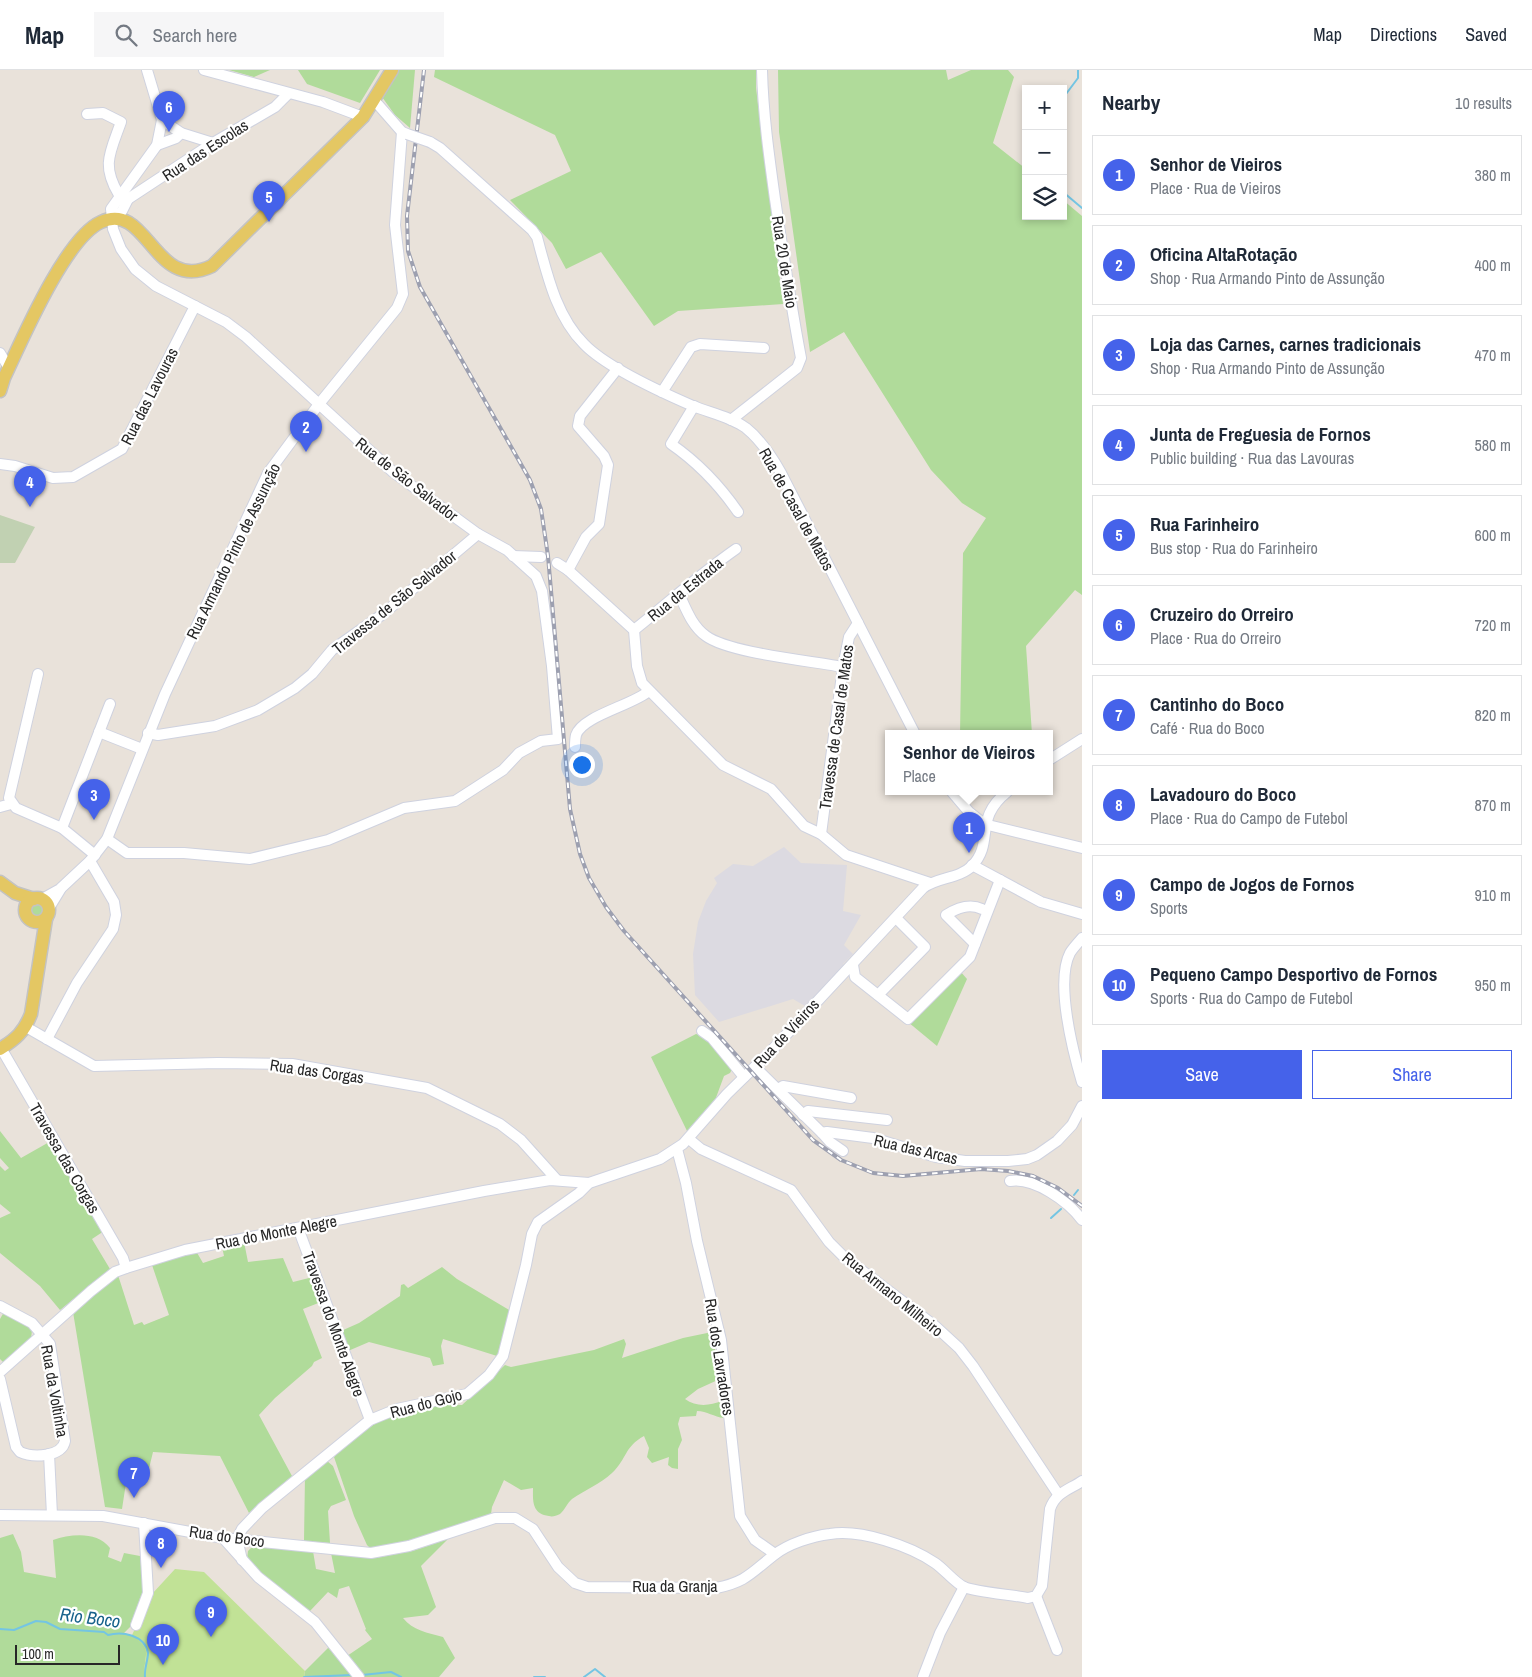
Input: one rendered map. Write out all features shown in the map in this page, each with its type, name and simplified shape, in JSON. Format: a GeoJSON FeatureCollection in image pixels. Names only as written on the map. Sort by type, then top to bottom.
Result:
{"type":"FeatureCollection","features":[{"type":"Feature","properties":{"kind":"main road"},"geometry":{"type":"LineString","coordinates":[[0,391],[8,368],[63,262],[96,224],[112,219],[123,220],[135,227],[167,263],[176,269],[190,272],[207,268],[224,256],[363,117],[392,70]]}},
{"type":"Feature","properties":{"kind":"main road"},"geometry":{"type":"LineString","coordinates":[[0,882],[16,893],[43,906]]}},
{"type":"Feature","properties":{"kind":"main road"},"geometry":{"type":"LineString","coordinates":[[16,893],[42,948]]}},
{"type":"Feature","properties":{"kind":"main road"},"geometry":{"type":"LineString","coordinates":[[28,916],[27,903],[43,906]]}},
{"type":"Feature","properties":{"kind":"main road"},"geometry":{"type":"LineString","coordinates":[[28,916],[39,922],[43,906]]}},
{"type":"Feature","properties":{"kind":"main road"},"geometry":{"type":"LineString","coordinates":[[0,1049],[17,1039],[26,1028],[31,1014],[42,948],[43,906]]}},
{"type":"Feature","properties":{"kind":"street"},"geometry":{"type":"LineString","coordinates":[[112,219],[111,209],[124,197],[157,145],[162,120],[147,70]]}},
{"type":"Feature","properties":{"kind":"street"},"geometry":{"type":"LineString","coordinates":[[204,70],[322,102],[363,117]]}},
{"type":"Feature","properties":{"kind":"street","name":"Rua 20 de Maio"},"geometry":{"type":"LineString","coordinates":[[731,420],[797,368],[801,358],[788,290],[770,163],[762,100],[762,70]]}},
{"type":"Feature","properties":{"kind":"street","name":"Rua das Escolas"},"geometry":{"type":"LineString","coordinates":[[124,197],[275,106],[288,94]]}},
{"type":"Feature","properties":{"kind":"street"},"geometry":{"type":"LineString","coordinates":[[374,100],[404,133]]}},
{"type":"Feature","properties":{"kind":"street"},"geometry":{"type":"LineString","coordinates":[[87,114],[103,113],[121,122],[108,162],[112,182],[124,197]]}},
{"type":"Feature","properties":{"kind":"street"},"geometry":{"type":"LineString","coordinates":[[162,120],[181,133],[213,143]]}},
{"type":"Feature","properties":{"kind":"street"},"geometry":{"type":"LineString","coordinates":[[157,145],[176,138],[181,133]]}},
{"type":"Feature","properties":{"kind":"street","name":"Rua de Casal de Matos"},"geometry":{"type":"LineString","coordinates":[[404,133],[430,142],[440,148],[532,230],[536,237],[552,291],[568,323],[584,344],[618,368],[662,392],[746,428],[774,461],[913,730]]}},
{"type":"Feature","properties":{"kind":"street","name":"Rua Armando Pinto de Assunção"},"geometry":{"type":"LineString","coordinates":[[43,906],[93,858],[108,839],[148,733],[265,480],[277,459],[397,308],[403,294],[395,225],[404,133]]}},
{"type":"Feature","properties":{"kind":"street","name":"Rua de São Salvador"},"geometry":{"type":"LineString","coordinates":[[108,839],[127,853],[184,853],[250,859],[328,840],[404,808],[455,801],[503,770],[518,753],[540,741],[558,739],[552,666],[542,591],[536,576],[514,556],[478,534],[393,472],[246,337],[226,322],[156,286],[135,269],[121,249],[112,229],[112,219]]}},
{"type":"Feature","properties":{"kind":"street","name":"Rua das Lavouras"},"geometry":{"type":"LineString","coordinates":[[0,464],[15,466],[53,478],[74,477],[122,449],[195,306]]}},
{"type":"Feature","properties":{"kind":"street"},"geometry":{"type":"LineString","coordinates":[[662,392],[691,347],[700,344],[764,348]]}},
{"type":"Feature","properties":{"kind":"street"},"geometry":{"type":"LineString","coordinates":[[0,353],[8,368]]}},
{"type":"Feature","properties":{"kind":"street"},"geometry":{"type":"LineString","coordinates":[[568,570],[586,537],[599,524],[608,464],[604,456],[578,426],[580,416],[618,368]]}},
{"type":"Feature","properties":{"kind":"street"},"geometry":{"type":"LineString","coordinates":[[694,406],[671,444],[686,455],[724,492],[738,512]]}},
{"type":"Feature","properties":{"kind":"street","name":"Travessa de São Salvador"},"geometry":{"type":"LineString","coordinates":[[148,733],[158,735],[216,726],[258,710],[296,688],[312,674],[332,650],[383,614],[478,534]]}},
{"type":"Feature","properties":{"kind":"street","name":"Rua da Estrada"},"geometry":{"type":"LineString","coordinates":[[634,630],[679,594],[700,574],[736,549]]}},
{"type":"Feature","properties":{"kind":"street"},"geometry":{"type":"LineString","coordinates":[[514,556],[541,557]]}},
{"type":"Feature","properties":{"kind":"street"},"geometry":{"type":"LineString","coordinates":[[557,563],[568,570],[634,630],[637,666],[642,683],[649,692],[668,707],[723,765],[771,789],[804,826],[821,834],[846,855],[930,882],[951,877],[972,865],[982,847],[984,824],[990,808],[1004,795]]}},
{"type":"Feature","properties":{"kind":"street"},"geometry":{"type":"LineString","coordinates":[[679,594],[690,617],[705,636],[729,647],[843,667]]}},
{"type":"Feature","properties":{"kind":"street","name":"Travessa de Casal de Matos"},"geometry":{"type":"LineString","coordinates":[[821,834],[848,637],[858,623]]}},
{"type":"Feature","properties":{"kind":"street"},"geometry":{"type":"LineString","coordinates":[[11,804],[9,798],[38,674]]}},
{"type":"Feature","properties":{"kind":"street"},"geometry":{"type":"LineString","coordinates":[[575,747],[576,734],[581,727],[599,716],[640,699],[649,692]]}},
{"type":"Feature","properties":{"kind":"street"},"geometry":{"type":"LineString","coordinates":[[62,828],[110,704]]}},
{"type":"Feature","properties":{"kind":"street"},"geometry":{"type":"LineString","coordinates":[[100,732],[142,749]]}},
{"type":"Feature","properties":{"kind":"street"},"geometry":{"type":"LineString","coordinates":[[1053,757],[1082,739]]}},
{"type":"Feature","properties":{"kind":"street"},"geometry":{"type":"LineString","coordinates":[[955,795],[969,812],[984,824],[1082,848]]}},
{"type":"Feature","properties":{"kind":"street"},"geometry":{"type":"LineString","coordinates":[[0,807],[11,804],[62,828],[93,858],[114,902],[116,915],[113,929],[77,983],[47,1039]]}},
{"type":"Feature","properties":{"kind":"street"},"geometry":{"type":"LineString","coordinates":[[972,865],[1041,902],[1082,914]]}},
{"type":"Feature","properties":{"kind":"street"},"geometry":{"type":"LineString","coordinates":[[852,965],[855,977],[908,1019],[970,958],[1000,880]]}},
{"type":"Feature","properties":{"kind":"street","name":"Rua de Vieiros"},"geometry":{"type":"LineString","coordinates":[[589,1184],[660,1159],[676,1150],[689,1139],[744,1077],[930,882]]}},
{"type":"Feature","properties":{"kind":"street"},"geometry":{"type":"LineString","coordinates":[[975,944],[946,915],[966,906],[982,909]]}},
{"type":"Feature","properties":{"kind":"street"},"geometry":{"type":"LineString","coordinates":[[878,995],[925,947],[896,918]]}},
{"type":"Feature","properties":{"kind":"street"},"geometry":{"type":"LineString","coordinates":[[1082,938],[1070,953],[1064,972],[1082,1082]]}},
{"type":"Feature","properties":{"kind":"street","name":"Rua das Corgas"},"geometry":{"type":"LineString","coordinates":[[26,1028],[94,1066],[218,1063],[292,1064],[427,1088],[500,1124],[521,1140],[557,1180]]}},
{"type":"Feature","properties":{"kind":"street"},"geometry":{"type":"LineString","coordinates":[[702,1030],[712,1038],[744,1077]]}},
{"type":"Feature","properties":{"kind":"street","name":"Travessa das Corgas"},"geometry":{"type":"LineString","coordinates":[[0,1049],[123,1258],[126,1268]]}},
{"type":"Feature","properties":{"kind":"street"},"geometry":{"type":"LineString","coordinates":[[755,1067],[843,1151]]}},
{"type":"Feature","properties":{"kind":"street"},"geometry":{"type":"LineString","coordinates":[[778,1089],[784,1086],[851,1098]]}},
{"type":"Feature","properties":{"kind":"street","name":"Rua das Arcas"},"geometry":{"type":"LineString","coordinates":[[822,1133],[828,1132],[873,1138],[936,1157],[965,1161],[1008,1161],[1037,1155],[1057,1141],[1072,1125],[1082,1106]]}},
{"type":"Feature","properties":{"kind":"street"},"geometry":{"type":"LineString","coordinates":[[803,1114],[808,1111],[888,1120]]}},
{"type":"Feature","properties":{"kind":"street","name":"Rua Armano Milheiro"},"geometry":{"type":"LineString","coordinates":[[689,1139],[701,1148],[790,1190],[829,1242],[844,1257],[935,1326],[958,1348],[974,1366],[1058,1494]]}},
{"type":"Feature","properties":{"kind":"street","name":"Rua dos Lavradores"},"geometry":{"type":"LineString","coordinates":[[676,1150],[686,1183],[697,1241],[720,1340],[740,1516],[756,1540],[775,1554]]}},
{"type":"Feature","properties":{"kind":"street","name":"Rua do Monte Alegre"},"geometry":{"type":"LineString","coordinates":[[0,1372],[115,1272],[126,1268],[185,1250],[484,1191],[557,1180],[589,1184]]}},
{"type":"Feature","properties":{"kind":"street"},"geometry":{"type":"LineString","coordinates":[[1010,1181],[1019,1180],[1046,1191],[1061,1200],[1082,1220]]}},
{"type":"Feature","properties":{"kind":"street","name":"Rua do Gojo"},"geometry":{"type":"LineString","coordinates":[[237,1539],[242,1528],[262,1508],[370,1420],[397,1409],[460,1397],[474,1389],[489,1375],[503,1356],[535,1226],[543,1216],[572,1198],[589,1184]]}},
{"type":"Feature","properties":{"kind":"street","name":"Travessa do Monte Alegre"},"geometry":{"type":"LineString","coordinates":[[298,1228],[370,1420]]}},
{"type":"Feature","properties":{"kind":"street"},"geometry":{"type":"LineString","coordinates":[[0,1306],[32,1323],[43,1334]]}},
{"type":"Feature","properties":{"kind":"street","name":"Rua da Voltinha"},"geometry":{"type":"LineString","coordinates":[[0,1379],[16,1447],[20,1452],[34,1455],[59,1452],[64,1447],[65,1441],[50,1344],[43,1334]]}},
{"type":"Feature","properties":{"kind":"street"},"geometry":{"type":"LineString","coordinates":[[49,1454],[52,1516]]}},
{"type":"Feature","properties":{"kind":"street"},"geometry":{"type":"LineString","coordinates":[[923,1677],[940,1633],[964,1587],[1028,1598],[1036,1596],[1042,1586],[1050,1508],[1058,1494],[1082,1481]]}},
{"type":"Feature","properties":{"kind":"street","name":"Rua do Boco"},"geometry":{"type":"LineString","coordinates":[[0,1515],[103,1516],[223,1538],[365,1552]]}},
{"type":"Feature","properties":{"kind":"street","name":"Rua da Granja"},"geometry":{"type":"LineString","coordinates":[[365,1552],[391,1551],[495,1518],[506,1517],[515,1518],[533,1529],[558,1566],[575,1583],[587,1587],[716,1588],[736,1584],[754,1573],[775,1554],[795,1544],[832,1533],[860,1535],[918,1552],[964,1587]]}},
{"type":"Feature","properties":{"kind":"street"},"geometry":{"type":"LineString","coordinates":[[136,1625],[148,1592],[144,1523]]}},
{"type":"Feature","properties":{"kind":"street"},"geometry":{"type":"LineString","coordinates":[[223,1538],[258,1577],[315,1622],[359,1677]]}},
{"type":"Feature","properties":{"kind":"street"},"geometry":{"type":"LineString","coordinates":[[237,1539],[242,1560]]}},
{"type":"Feature","properties":{"kind":"street"},"geometry":{"type":"LineString","coordinates":[[1036,1596],[1057,1650]]}},
{"type":"Feature","properties":{"kind":"shaded area"},"geometry":{"type":"Polygon","coordinates":[[[784,847],[801,863],[847,865],[843,911],[861,915],[844,945],[853,954],[843,964],[845,966],[805,1006],[793,999],[719,1022],[695,995],[693,954],[698,922],[706,901],[717,883],[714,878],[733,864],[753,866],[784,847]]]}},
{"type":"Feature","properties":{"kind":"green space"},"geometry":{"type":"Polygon","coordinates":[[[229,70],[270,70],[254,77],[229,70]]]}},
{"type":"Feature","properties":{"kind":"green space"},"geometry":{"type":"Polygon","coordinates":[[[298,70],[380,70],[360,103],[307,84],[298,70]]]}},
{"type":"Feature","properties":{"kind":"green space"},"geometry":{"type":"Polygon","coordinates":[[[397,70],[415,70],[410,128],[395,115],[382,97],[397,70]]]}},
{"type":"Feature","properties":{"kind":"green space"},"geometry":{"type":"Polygon","coordinates":[[[435,70],[756,70],[756,88],[783,304],[678,311],[654,326],[601,252],[566,269],[552,243],[510,200],[571,171],[555,135],[434,77],[435,70]]]}},
{"type":"Feature","properties":{"kind":"green space"},"geometry":{"type":"Polygon","coordinates":[[[778,70],[946,70],[948,80],[971,70],[1008,70],[1014,77],[993,143],[1022,166],[1022,220],[1067,220],[1067,203],[1082,216],[1082,595],[1075,590],[1026,646],[1032,730],[960,730],[963,553],[986,518],[962,503],[931,470],[844,332],[810,352],[779,132],[778,70]]]}},
{"type":"Feature","properties":{"kind":"green space"},"geometry":{"type":"Polygon","coordinates":[[[0,515],[35,527],[15,563],[0,563],[0,515]]]}},
{"type":"Feature","properties":{"kind":"green space"},"geometry":{"type":"Polygon","coordinates":[[[37,904],[43,910],[37,916],[31,910],[37,904]]]}},
{"type":"Feature","properties":{"kind":"green space"},"geometry":{"type":"Polygon","coordinates":[[[960,971],[967,979],[937,1046],[908,1022],[960,971]]]}},
{"type":"Feature","properties":{"kind":"green space"},"geometry":{"type":"Polygon","coordinates":[[[696,1034],[703,1036],[733,1067],[730,1073],[724,1076],[714,1103],[688,1133],[651,1057],[696,1034]]]}},
{"type":"Feature","properties":{"kind":"green space"},"geometry":{"type":"Polygon","coordinates":[[[0,1131],[21,1158],[51,1141],[104,1231],[92,1239],[110,1269],[60,1310],[40,1286],[0,1253],[0,1218],[11,1213],[0,1204],[0,1166],[5,1171],[9,1168],[0,1158],[0,1131]]]}},
{"type":"Feature","properties":{"kind":"green space"},"geometry":{"type":"Polygon","coordinates":[[[244,1242],[248,1262],[283,1258],[293,1282],[313,1277],[321,1302],[303,1309],[322,1358],[314,1362],[259,1415],[292,1476],[249,1513],[220,1456],[153,1452],[145,1485],[126,1483],[122,1509],[105,1507],[73,1312],[118,1275],[134,1325],[142,1322],[144,1325],[169,1315],[152,1265],[196,1251],[203,1263],[224,1256],[222,1247],[244,1242]]]}},
{"type":"Feature","properties":{"kind":"green space"},"geometry":{"type":"Polygon","coordinates":[[[442,1267],[457,1279],[511,1311],[497,1356],[443,1339],[441,1346],[444,1364],[433,1366],[430,1358],[369,1342],[348,1351],[341,1331],[359,1323],[400,1296],[401,1285],[404,1284],[408,1288],[442,1267]]]}},
{"type":"Feature","properties":{"kind":"green space"},"geometry":{"type":"Polygon","coordinates":[[[4,1312],[28,1325],[32,1330],[31,1339],[4,1363],[0,1359],[0,1319],[4,1312]]]}},
{"type":"Feature","properties":{"kind":"green space"},"geometry":{"type":"Polygon","coordinates":[[[712,1332],[720,1379],[698,1389],[685,1399],[689,1402],[703,1405],[722,1401],[724,1418],[697,1411],[696,1416],[680,1417],[678,1424],[682,1440],[678,1449],[678,1469],[668,1465],[669,1457],[652,1463],[647,1457],[649,1448],[644,1436],[633,1444],[612,1473],[572,1499],[560,1514],[543,1515],[534,1505],[533,1488],[521,1490],[504,1480],[492,1507],[491,1514],[405,1543],[370,1548],[367,1545],[354,1516],[334,1457],[344,1443],[391,1414],[441,1404],[462,1405],[505,1365],[511,1367],[594,1350],[624,1339],[626,1344],[622,1358],[683,1338],[712,1332]]]}},
{"type":"Feature","properties":{"kind":"green space"},"geometry":{"type":"Polygon","coordinates":[[[327,1461],[333,1466],[346,1500],[331,1506],[328,1511],[330,1543],[304,1541],[305,1476],[327,1461]]]}},
{"type":"Feature","properties":{"kind":"green space"},"geometry":{"type":"Polygon","coordinates":[[[13,1534],[21,1552],[24,1572],[56,1578],[53,1540],[60,1538],[76,1535],[91,1536],[105,1543],[110,1548],[108,1557],[121,1562],[124,1553],[140,1556],[144,1597],[134,1623],[124,1633],[135,1637],[145,1646],[145,1677],[0,1677],[0,1538],[13,1534]]]}},
{"type":"Feature","properties":{"kind":"green space"},"geometry":{"type":"Polygon","coordinates":[[[448,1539],[421,1566],[436,1607],[428,1615],[403,1618],[416,1628],[443,1637],[455,1658],[439,1677],[363,1677],[347,1656],[372,1639],[365,1630],[349,1586],[339,1589],[337,1598],[328,1592],[310,1611],[262,1576],[247,1559],[248,1551],[252,1547],[313,1551],[316,1569],[335,1573],[331,1553],[375,1558],[412,1551],[448,1539]]]}},
{"type":"Feature","properties":{"kind":"green space"},"geometry":{"type":"Polygon","coordinates":[[[175,1569],[204,1572],[305,1671],[304,1677],[145,1677],[145,1650],[132,1635],[152,1594],[175,1569]]]}},
{"type":"Feature","properties":{"kind":"green space"},"geometry":{"type":"Polygon","coordinates":[[[330,1646],[354,1677],[304,1677],[305,1671],[330,1646]]]}},
{"type":"Feature","properties":{"kind":"waterway"},"geometry":{"type":"LineString","coordinates":[[1067,93],[1078,78],[1078,70]]}},
{"type":"Feature","properties":{"kind":"waterway"},"geometry":{"type":"LineString","coordinates":[[1067,195],[1082,208]]}},
{"type":"Feature","properties":{"kind":"waterway"},"geometry":{"type":"LineString","coordinates":[[1074,1195],[1078,1190]]}},
{"type":"Feature","properties":{"kind":"waterway"},"geometry":{"type":"LineString","coordinates":[[1051,1218],[1061,1209]]}},
{"type":"Feature","properties":{"kind":"waterway","name":"Rio Boco"},"geometry":{"type":"LineString","coordinates":[[0,1629],[14,1630],[36,1621],[46,1622],[60,1629],[104,1632],[108,1635],[126,1634],[138,1638],[146,1647],[148,1653],[145,1677]]}},
{"type":"Feature","properties":{"kind":"waterway","name":"Rio Boco"},"geometry":{"type":"LineString","coordinates":[[584,1677],[595,1669],[605,1677]]}},
{"type":"Feature","properties":{"kind":"waterway","name":"Rio Boco"},"geometry":{"type":"LineString","coordinates":[[362,1675],[391,1672],[401,1677]]}},
{"type":"Feature","properties":{"kind":"waterway","name":"Rio Boco"},"geometry":{"type":"LineString","coordinates":[[304,1677],[352,1675]]}},
{"type":"Feature","properties":{"kind":"waterway","name":"Rio Boco"},"geometry":{"type":"LineString","coordinates":[[534,1677],[545,1677]]}},
{"type":"Feature","properties":{"kind":"railway"},"geometry":{"type":"LineString","coordinates":[[424,70],[407,216],[408,251],[420,287],[530,480],[541,509],[548,556],[570,809],[580,854],[589,878],[606,907],[624,931],[813,1140],[841,1160],[873,1173],[903,1176],[981,1169],[1008,1171],[1033,1176],[1058,1188],[1082,1206]]}},
{"type":"Feature","properties":{"kind":"place","name":"Cruzeiro do Orreiro"},"geometry":{"type":"Point","coordinates":[169,132]}},
{"type":"Feature","properties":{"kind":"place","name":"Rua Farinheiro"},"geometry":{"type":"Point","coordinates":[269,222]}},
{"type":"Feature","properties":{"kind":"place","name":"Oficina AltaRotação"},"geometry":{"type":"Point","coordinates":[306,452]}},
{"type":"Feature","properties":{"kind":"place","name":"Junta de Freguesia de Fornos"},"geometry":{"type":"Point","coordinates":[30,507]}},
{"type":"Feature","properties":{"kind":"place","name":"Loja das Carnes, carnes tradicionais"},"geometry":{"type":"Point","coordinates":[94,820]}},
{"type":"Feature","properties":{"kind":"place","name":"Senhor de Vieiros"},"geometry":{"type":"Point","coordinates":[969,853]}},
{"type":"Feature","properties":{"kind":"place","name":"Cantinho do Boco"},"geometry":{"type":"Point","coordinates":[134,1498]}},
{"type":"Feature","properties":{"kind":"place","name":"Lavadouro do Boco"},"geometry":{"type":"Point","coordinates":[161,1568]}},
{"type":"Feature","properties":{"kind":"place","name":"Campo de Jogos de Fornos"},"geometry":{"type":"Point","coordinates":[211,1637]}},
{"type":"Feature","properties":{"kind":"place","name":"Pequeno Campo Desportivo de Fornos"},"geometry":{"type":"Point","coordinates":[163,1665]}}]}
